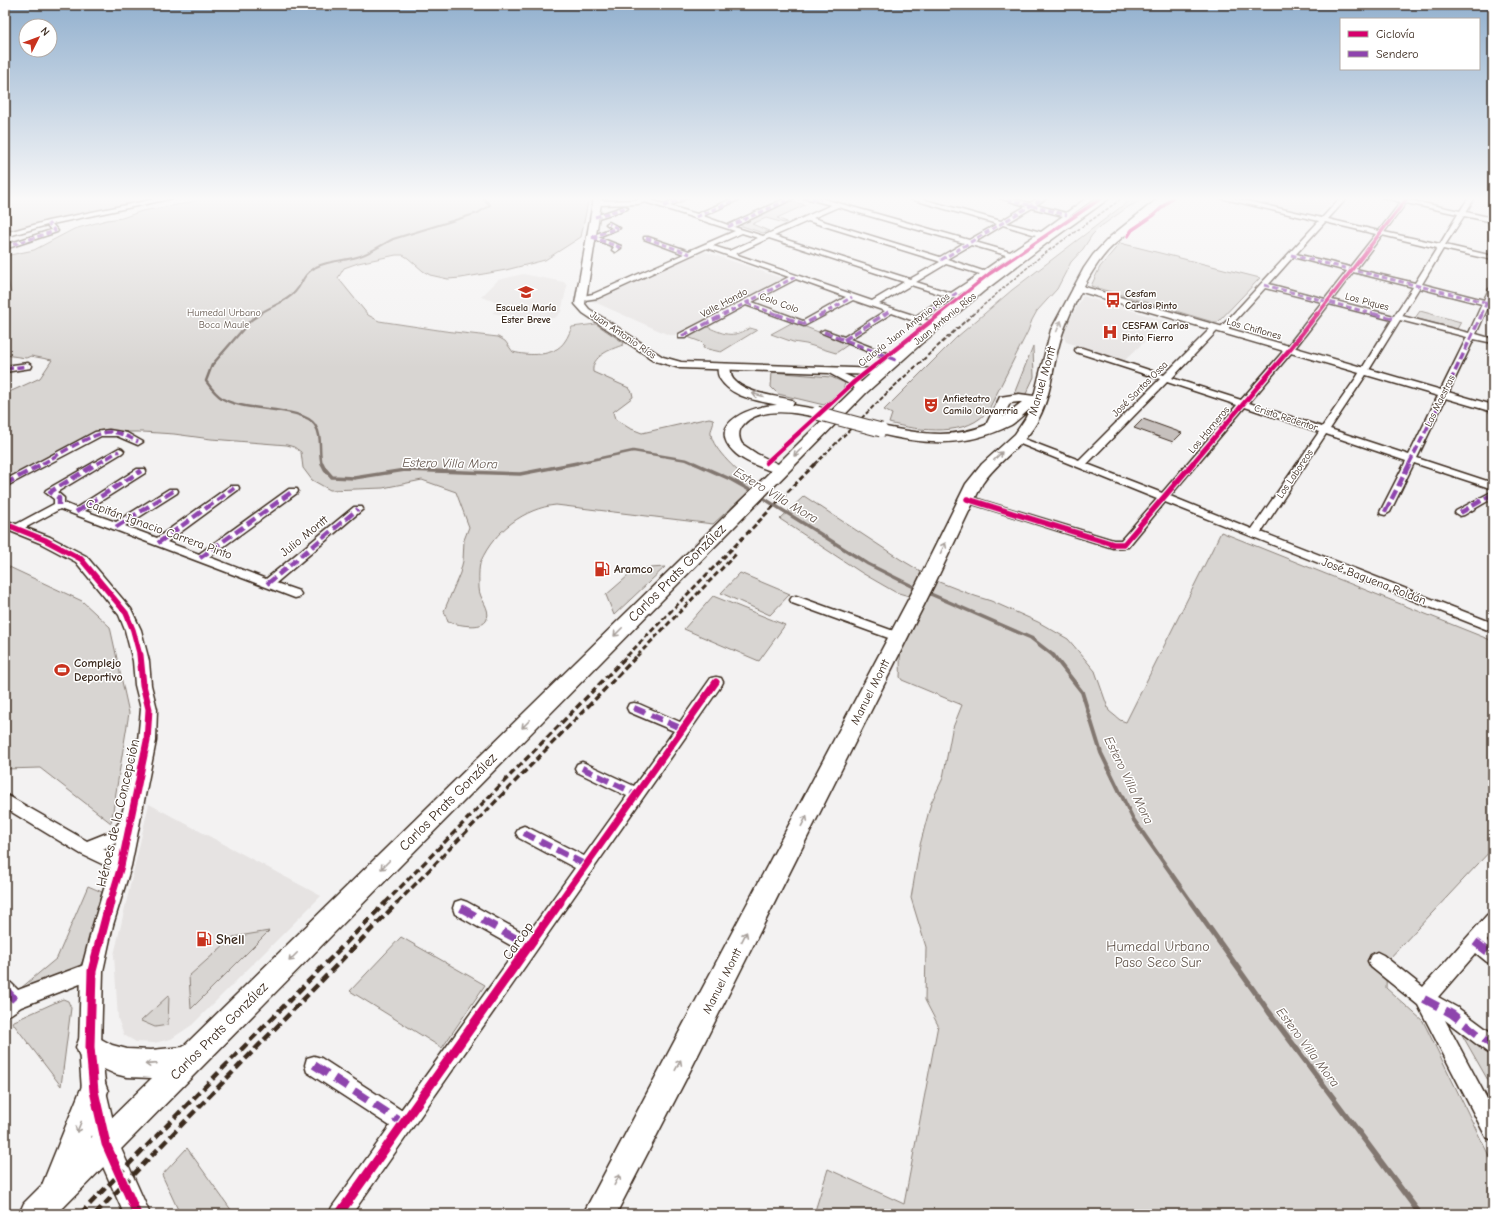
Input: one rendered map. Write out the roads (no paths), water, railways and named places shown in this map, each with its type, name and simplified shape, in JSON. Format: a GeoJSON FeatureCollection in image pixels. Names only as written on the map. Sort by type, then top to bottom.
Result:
{"type":"FeatureCollection","features":[{"type":"Feature","properties":{"kind":"main road","name":"Juan Antonio Ríos"},"geometry":{"type":"LineString","coordinates":[[861,390],[1024,254]]}},
{"type":"Feature","properties":{"kind":"main road","name":"Manuel Montt"},"geometry":{"type":"LineString","coordinates":[[599,1214],[678,1065],[898,637],[967,498],[981,473],[1016,439],[1032,419],[1056,334],[1087,269],[1100,254]]}},
{"type":"Feature","properties":{"kind":"main road"},"geometry":{"type":"LineString","coordinates":[[724,367],[726,380],[735,388],[813,412],[912,437],[941,439],[971,435],[1008,421],[1025,406],[1038,401]]}},
{"type":"Feature","properties":{"kind":"main road","name":"Carlos Prats González"},"geometry":{"type":"LineString","coordinates":[[44,1205],[861,390]]}},
{"type":"Feature","properties":{"kind":"main road"},"geometry":{"type":"LineString","coordinates":[[780,470],[740,449],[733,438],[733,430],[742,419],[759,411],[788,408],[813,412]]}},
{"type":"Feature","properties":{"kind":"main road"},"geometry":{"type":"LineString","coordinates":[[90,1047],[111,1059],[124,1063],[154,1064],[190,1060]]}},
{"type":"Feature","properties":{"kind":"main road"},"geometry":{"type":"LineString","coordinates":[[44,1205],[94,1092]]}},
{"type":"Feature","properties":{"kind":"street","name":"Juan Antonio Ríos"},"geometry":{"type":"LineString","coordinates":[[589,254],[580,304],[586,311],[659,359],[680,365],[881,372]]}},
{"type":"Feature","properties":{"kind":"street"},"geometry":{"type":"LineString","coordinates":[[581,299],[595,296],[690,254]]}},
{"type":"Feature","properties":{"kind":"street"},"geometry":{"type":"LineString","coordinates":[[729,254],[936,326]]}},
{"type":"Feature","properties":{"kind":"street"},"geometry":{"type":"LineString","coordinates":[[819,254],[968,300]]}},
{"type":"Feature","properties":{"kind":"street"},"geometry":{"type":"LineString","coordinates":[[923,254],[997,277]]}},
{"type":"Feature","properties":{"kind":"street"},"geometry":{"type":"LineString","coordinates":[[873,304],[910,282],[952,254]]}},
{"type":"Feature","properties":{"kind":"street"},"geometry":{"type":"LineString","coordinates":[[917,319],[953,296],[1010,254]]}},
{"type":"Feature","properties":{"kind":"street","name":"Los Harneros"},"geometry":{"type":"LineString","coordinates":[[967,498],[1119,545],[1124,544],[1289,350],[1364,254]]}},
{"type":"Feature","properties":{"kind":"street","name":"Los Laboreos"},"geometry":{"type":"LineString","coordinates":[[1254,534],[1324,431],[1437,254]]}},
{"type":"Feature","properties":{"kind":"street"},"geometry":{"type":"LineString","coordinates":[[1474,254],[1493,258]]}},
{"type":"Feature","properties":{"kind":"street"},"geometry":{"type":"LineString","coordinates":[[1291,255],[1490,303]]}},
{"type":"Feature","properties":{"kind":"street","name":"José Santos Ossa"},"geometry":{"type":"LineString","coordinates":[[1080,465],[1166,379],[1264,285],[1291,255]]}},
{"type":"Feature","properties":{"kind":"street","name":"Valle Hondo"},"geometry":{"type":"LineString","coordinates":[[682,336],[795,277]]}},
{"type":"Feature","properties":{"kind":"street","name":"Los Piques"},"geometry":{"type":"LineString","coordinates":[[1264,285],[1493,342]]}},
{"type":"Feature","properties":{"kind":"street","name":"Los Chiflones"},"geometry":{"type":"LineString","coordinates":[[1078,288],[1493,409]]}},
{"type":"Feature","properties":{"kind":"street","name":"Las Maestras"},"geometry":{"type":"LineString","coordinates":[[1385,512],[1444,395],[1471,336],[1490,303],[1493,289]]}},
{"type":"Feature","properties":{"kind":"street","name":"Colo Colo"},"geometry":{"type":"LineString","coordinates":[[747,303],[804,324],[852,297]]}},
{"type":"Feature","properties":{"kind":"street"},"geometry":{"type":"LineString","coordinates":[[844,340],[891,310]]}},
{"type":"Feature","properties":{"kind":"street"},"geometry":{"type":"LineString","coordinates":[[824,332],[896,360]]}},
{"type":"Feature","properties":{"kind":"street","name":"Cristo Redentor"},"geometry":{"type":"LineString","coordinates":[[1079,350],[1493,486]]}},
{"type":"Feature","properties":{"kind":"street"},"geometry":{"type":"LineString","coordinates":[[5,369],[28,366]]}},
{"type":"Feature","properties":{"kind":"street","name":"Juan Antonio Ríos"},"geometry":{"type":"LineString","coordinates":[[823,371],[848,379],[857,384],[861,390]]}},
{"type":"Feature","properties":{"kind":"street"},"geometry":{"type":"LineString","coordinates":[[5,484],[98,434],[105,432],[121,433],[138,442]]}},
{"type":"Feature","properties":{"kind":"street"},"geometry":{"type":"LineString","coordinates":[[1016,439],[1254,534]]}},
{"type":"Feature","properties":{"kind":"street"},"geometry":{"type":"LineString","coordinates":[[11,526],[59,505],[59,498],[50,492],[119,451]]}},
{"type":"Feature","properties":{"kind":"street"},"geometry":{"type":"LineString","coordinates":[[76,512],[141,471]]}},
{"type":"Feature","properties":{"kind":"street"},"geometry":{"type":"LineString","coordinates":[[158,543],[234,488]]}},
{"type":"Feature","properties":{"kind":"street"},"geometry":{"type":"LineString","coordinates":[[116,527],[173,491]]}},
{"type":"Feature","properties":{"kind":"street"},"geometry":{"type":"LineString","coordinates":[[200,558],[293,491]]}},
{"type":"Feature","properties":{"kind":"street"},"geometry":{"type":"LineString","coordinates":[[1460,513],[1493,494]]}},
{"type":"Feature","properties":{"kind":"street","name":"Capitán Ignacio Carrera Pinto"},"geometry":{"type":"LineString","coordinates":[[59,505],[295,594]]}},
{"type":"Feature","properties":{"kind":"street","name":"Julio Montt"},"geometry":{"type":"LineString","coordinates":[[267,584],[358,509]]}},
{"type":"Feature","properties":{"kind":"street","name":"Héroes de la Concepción"},"geometry":{"type":"LineString","coordinates":[[11,526],[80,559],[105,586],[126,613],[133,630],[141,661],[143,684],[149,709],[147,741],[121,866],[103,925],[92,971],[90,1047],[94,1092],[106,1144],[137,1214]]}},
{"type":"Feature","properties":{"kind":"street","name":"José Baguena Roldán"},"geometry":{"type":"LineString","coordinates":[[1254,534],[1493,628]]}},
{"type":"Feature","properties":{"kind":"street"},"geometry":{"type":"LineString","coordinates":[[796,600],[898,637]]}},
{"type":"Feature","properties":{"kind":"street","name":"Carcop"},"geometry":{"type":"LineString","coordinates":[[339,1214],[716,682]]}},
{"type":"Feature","properties":{"kind":"street"},"geometry":{"type":"LineString","coordinates":[[634,708],[683,729]]}},
{"type":"Feature","properties":{"kind":"street"},"geometry":{"type":"LineString","coordinates":[[582,768],[636,794]]}},
{"type":"Feature","properties":{"kind":"street"},"geometry":{"type":"LineString","coordinates":[[5,800],[86,849],[121,866]]}},
{"type":"Feature","properties":{"kind":"street"},"geometry":{"type":"LineString","coordinates":[[86,849],[117,836],[131,820]]}},
{"type":"Feature","properties":{"kind":"street"},"geometry":{"type":"LineString","coordinates":[[524,833],[586,865]]}},
{"type":"Feature","properties":{"kind":"street"},"geometry":{"type":"LineString","coordinates":[[461,908],[529,946]]}},
{"type":"Feature","properties":{"kind":"street"},"geometry":{"type":"LineString","coordinates":[[1424,999],[1493,921]]}},
{"type":"Feature","properties":{"kind":"street"},"geometry":{"type":"LineString","coordinates":[[1475,942],[1493,956]]}},
{"type":"Feature","properties":{"kind":"street"},"geometry":{"type":"LineString","coordinates":[[1376,961],[1424,999],[1452,1014],[1493,1046]]}},
{"type":"Feature","properties":{"kind":"street"},"geometry":{"type":"LineString","coordinates":[[8,999],[92,971]]}},
{"type":"Feature","properties":{"kind":"street"},"geometry":{"type":"LineString","coordinates":[[1424,999],[1493,1130]]}},
{"type":"Feature","properties":{"kind":"street"},"geometry":{"type":"LineString","coordinates":[[314,1065],[403,1123]]}},
{"type":"Feature","properties":{"kind":"waterway","name":"Estero Villa Mora"},"geometry":{"type":"LineString","coordinates":[[258,315],[291,296],[305,276],[316,267],[326,263],[365,254]]}},
{"type":"Feature","properties":{"kind":"waterway","name":"Estero Villa Mora"},"geometry":{"type":"LineString","coordinates":[[260,314],[251,320],[212,365],[206,381],[218,395],[233,403],[286,412],[309,419],[315,425],[319,434],[322,464]]}},
{"type":"Feature","properties":{"kind":"waterway","name":"Estero Villa Mora"},"geometry":{"type":"LineString","coordinates":[[573,464],[633,451],[687,460],[696,464]]}},
{"type":"Feature","properties":{"kind":"waterway","name":"Estero Villa Mora"},"geometry":{"type":"LineString","coordinates":[[322,463],[332,477],[354,478],[405,470],[520,474],[577,463]]}},
{"type":"Feature","properties":{"kind":"waterway","name":"Estero Villa Mora"},"geometry":{"type":"LineString","coordinates":[[694,463],[730,479],[755,493]]}},
{"type":"Feature","properties":{"kind":"waterway","name":"Estero Villa Mora"},"geometry":{"type":"LineString","coordinates":[[760,496],[868,564],[918,589]]}},
{"type":"Feature","properties":{"kind":"waterway","name":"Estero Villa Mora"},"geometry":{"type":"LineString","coordinates":[[926,592],[1031,638],[1053,656]]}},
{"type":"Feature","properties":{"kind":"waterway","name":"Estero Villa Mora"},"geometry":{"type":"LineString","coordinates":[[1053,656],[1082,692],[1101,753],[1133,819],[1192,903]]}},
{"type":"Feature","properties":{"kind":"waterway","name":"Estero Villa Mora"},"geometry":{"type":"LineString","coordinates":[[1191,902],[1269,1012],[1420,1214]]}},
{"type":"Feature","properties":{"kind":"railway"},"geometry":{"type":"LineString","coordinates":[[972,315],[1044,254]]}},
{"type":"Feature","properties":{"kind":"railway"},"geometry":{"type":"LineString","coordinates":[[816,463],[888,392],[973,314]]}},
{"type":"Feature","properties":{"kind":"railway"},"geometry":{"type":"LineString","coordinates":[[627,656],[816,463]]}},
{"type":"Feature","properties":{"kind":"railway"},"geometry":{"type":"LineString","coordinates":[[637,656],[736,554]]}},
{"type":"Feature","properties":{"kind":"railway"},"geometry":{"type":"LineString","coordinates":[[385,903],[628,655]]}},
{"type":"Feature","properties":{"kind":"railway"},"geometry":{"type":"LineString","coordinates":[[397,903],[638,655]]}},
{"type":"Feature","properties":{"kind":"railway"},"geometry":{"type":"LineString","coordinates":[[80,1214],[386,902]]}},
{"type":"Feature","properties":{"kind":"railway"},"geometry":{"type":"LineString","coordinates":[[95,1214],[398,902]]}},
{"type":"Feature","properties":{"kind":"place","name":"Escuela María Ester Breve"},"geometry":{"type":"Point","coordinates":[526,292]}},
{"type":"Feature","properties":{"kind":"place","name":"Cesfam Carlos Pinto"},"geometry":{"type":"Point","coordinates":[1113,300]}},
{"type":"Feature","properties":{"kind":"place","name":"CESFAM Carlos Pinto Fierro"},"geometry":{"type":"Point","coordinates":[1110,332]}},
{"type":"Feature","properties":{"kind":"place","name":"Anfieteatro Camilo Olavarrria"},"geometry":{"type":"Point","coordinates":[931,405]}},
{"type":"Feature","properties":{"kind":"place","name":"Aramco"},"geometry":{"type":"Point","coordinates":[602,569]}},
{"type":"Feature","properties":{"kind":"place","name":"Complejo Deportivo"},"geometry":{"type":"Point","coordinates":[62,670]}},
{"type":"Feature","properties":{"kind":"place","name":"Shell"},"geometry":{"type":"Point","coordinates":[204,939]}},
{"type":"Feature","properties":{"kind":"park label","name":"Humedal Urbano Boca Maule"},"geometry":{"type":"Point","coordinates":[224,318]}},
{"type":"Feature","properties":{"kind":"park label","name":"Humedal Urbano Paso Seco Sur"},"geometry":{"type":"Point","coordinates":[1158,954]}}]}
